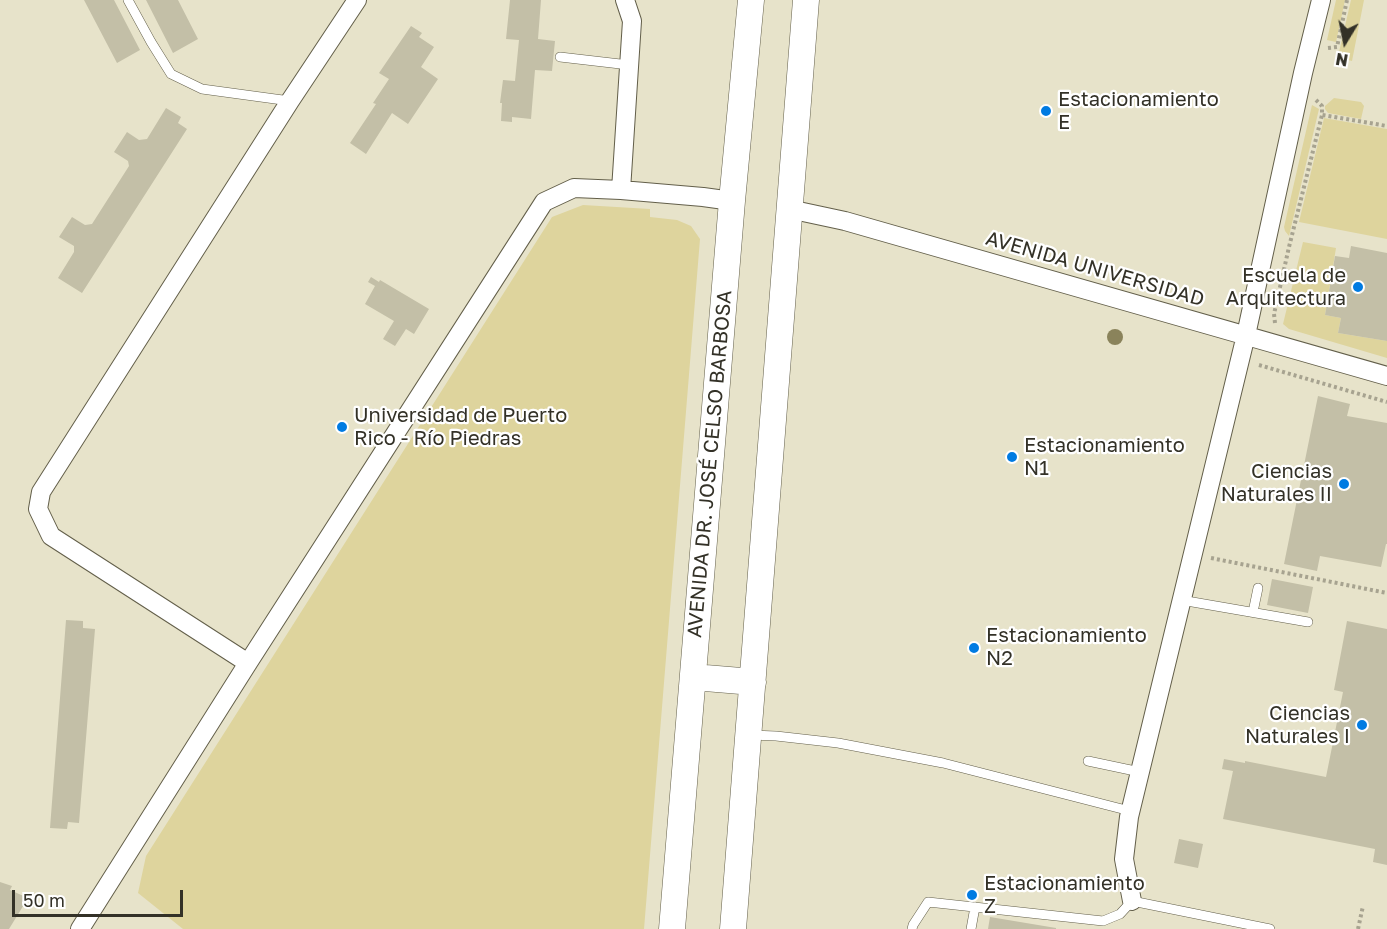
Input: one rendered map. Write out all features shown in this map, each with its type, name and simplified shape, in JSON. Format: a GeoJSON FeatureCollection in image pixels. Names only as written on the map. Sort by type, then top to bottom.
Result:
{"type":"FeatureCollection","features":[{"type":"Feature","properties":{"kind":"main road","name":"AVENIDA DR. JOSÉ CELSO BARBOSA"},"geometry":{"type":"LineString","coordinates":[[672,929],[732,201],[751,0]]}},
{"type":"Feature","properties":{"kind":"main road"},"geometry":{"type":"LineString","coordinates":[[733,929],[806,0]]}},
{"type":"Feature","properties":{"kind":"main road"},"geometry":{"type":"LineString","coordinates":[[693,677],[753,682]]}},
{"type":"Feature","properties":{"kind":"street"},"geometry":{"type":"LineString","coordinates":[[248,663],[51,536],[38,509],[41,492],[357,0]]}},
{"type":"Feature","properties":{"kind":"street"},"geometry":{"type":"LineString","coordinates":[[621,190],[632,21],[625,0]]}},
{"type":"Feature","properties":{"kind":"street"},"geometry":{"type":"LineString","coordinates":[[1132,901],[1124,859],[1130,811],[1245,335],[1321,0]]}},
{"type":"Feature","properties":{"kind":"street"},"geometry":{"type":"LineString","coordinates":[[80,929],[544,202],[574,188],[621,190],[732,201]]}},
{"type":"Feature","properties":{"kind":"street","name":"AVENIDA UNIVERSIDAD"},"geometry":{"type":"LineString","coordinates":[[789,209],[856,224],[1387,376]]}},
{"type":"Feature","properties":{"kind":"lane"},"geometry":{"type":"LineString","coordinates":[[128,0],[171,74],[202,89],[290,102]]}},
{"type":"Feature","properties":{"kind":"lane"},"geometry":{"type":"LineString","coordinates":[[560,57],[629,65]]}},
{"type":"Feature","properties":{"kind":"lane"},"geometry":{"type":"LineString","coordinates":[[1253,612],[1258,588]]}},
{"type":"Feature","properties":{"kind":"lane"},"geometry":{"type":"LineString","coordinates":[[1181,600],[1308,622]]}},
{"type":"Feature","properties":{"kind":"lane"},"geometry":{"type":"LineString","coordinates":[[748,735],[838,743],[943,763],[1130,811]]}},
{"type":"Feature","properties":{"kind":"lane"},"geometry":{"type":"LineString","coordinates":[[1088,761],[1140,772]]}},
{"type":"Feature","properties":{"kind":"lane"},"geometry":{"type":"LineString","coordinates":[[912,929],[928,902],[1103,921],[1120,914],[1132,901],[1270,929]]}},
{"type":"Feature","properties":{"kind":"lane"},"geometry":{"type":"LineString","coordinates":[[970,929],[975,907]]}},
{"type":"Feature","properties":{"kind":"path"},"geometry":{"type":"LineString","coordinates":[[1281,329],[1275,325],[1275,314],[1322,115],[1322,106],[1316,100],[1299,96]]}},
{"type":"Feature","properties":{"kind":"path"},"geometry":{"type":"LineString","coordinates":[[1322,115],[1387,126]]}},
{"type":"Feature","properties":{"kind":"path"},"geometry":{"type":"LineString","coordinates":[[1258,364],[1387,402]]}},
{"type":"Feature","properties":{"kind":"path"},"geometry":{"type":"LineString","coordinates":[[1209,558],[1387,593]]}},
{"type":"Feature","properties":{"kind":"path"},"geometry":{"type":"LineString","coordinates":[[1358,929],[1363,906]]}},
{"type":"Feature","properties":{"kind":"shaded area"},"geometry":{"type":"Polygon","coordinates":[[[1336,0],[1345,0],[1336,42],[1327,40],[1336,0]]]}},
{"type":"Feature","properties":{"kind":"shaded area"},"geometry":{"type":"Polygon","coordinates":[[[1351,0],[1364,0],[1352,61],[1340,57],[1339,52],[1351,0]]]}},
{"type":"Feature","properties":{"kind":"shaded area"},"geometry":{"type":"Polygon","coordinates":[[[1334,98],[1361,102],[1364,106],[1361,119],[1328,113],[1325,106],[1334,98]]]}},
{"type":"Feature","properties":{"kind":"shaded area"},"geometry":{"type":"Polygon","coordinates":[[[1312,105],[1319,109],[1289,236],[1284,227],[1312,105]]]}},
{"type":"Feature","properties":{"kind":"shaded area"},"geometry":{"type":"Polygon","coordinates":[[[1324,118],[1387,129],[1387,239],[1299,222],[1324,118]]]}},
{"type":"Feature","properties":{"kind":"shaded area"},"geometry":{"type":"Polygon","coordinates":[[[583,205],[650,209],[650,217],[677,220],[691,226],[700,239],[644,929],[183,929],[138,893],[146,856],[552,217],[583,205]]]}},
{"type":"Feature","properties":{"kind":"shaded area"},"geometry":{"type":"Polygon","coordinates":[[[1303,242],[1336,248],[1325,315],[1341,318],[1338,333],[1387,341],[1387,358],[1289,329],[1283,324],[1303,242]]]}},
{"type":"Feature","properties":{"kind":"building"},"geometry":{"type":"Polygon","coordinates":[[[84,0],[114,0],[140,50],[117,63],[84,0]]]}},
{"type":"Feature","properties":{"kind":"building"},"geometry":{"type":"Polygon","coordinates":[[[146,0],[178,0],[198,39],[173,53],[146,0]]]}},
{"type":"Feature","properties":{"kind":"building"},"geometry":{"type":"Polygon","coordinates":[[[510,0],[541,0],[538,39],[555,41],[552,71],[535,70],[531,119],[512,117],[512,122],[501,121],[502,103],[500,103],[503,80],[515,81],[519,40],[506,39],[510,0]]]}},
{"type":"Feature","properties":{"kind":"building"},"geometry":{"type":"Polygon","coordinates":[[[411,26],[422,33],[419,37],[434,47],[421,67],[438,79],[408,124],[392,113],[366,154],[350,143],[376,104],[373,103],[389,79],[379,73],[411,26]]]}},
{"type":"Feature","properties":{"kind":"building"},"geometry":{"type":"Polygon","coordinates":[[[166,108],[181,117],[178,123],[187,129],[82,293],[58,278],[74,252],[74,246],[59,237],[72,217],[85,225],[92,224],[129,166],[128,161],[114,152],[127,132],[139,140],[147,139],[166,108]]]}},
{"type":"Feature","properties":{"kind":"building","name":"Escuela de Arquitectura"},"geometry":{"type":"Polygon","coordinates":[[[1351,246],[1387,253],[1387,341],[1338,333],[1341,318],[1325,315],[1335,256],[1349,258],[1351,246]]]}},
{"type":"Feature","properties":{"kind":"building"},"geometry":{"type":"Polygon","coordinates":[[[371,277],[429,309],[414,334],[406,329],[395,346],[383,339],[394,321],[365,304],[375,286],[368,282],[371,277]]]}},
{"type":"Feature","properties":{"kind":"building","name":"Ciencias Naturales II"},"geometry":{"type":"Polygon","coordinates":[[[1318,396],[1350,404],[1347,416],[1387,423],[1387,544],[1381,567],[1320,556],[1317,571],[1284,564],[1318,396]]]}},
{"type":"Feature","properties":{"kind":"building"},"geometry":{"type":"Polygon","coordinates":[[[1272,579],[1313,587],[1308,613],[1267,605],[1272,579]]]}},
{"type":"Feature","properties":{"kind":"building"},"geometry":{"type":"Polygon","coordinates":[[[66,620],[83,621],[83,628],[95,629],[79,823],[68,822],[67,829],[50,828],[66,620]]]}},
{"type":"Feature","properties":{"kind":"building","name":"Ciencias Naturales I"},"geometry":{"type":"Polygon","coordinates":[[[1347,621],[1387,629],[1387,865],[1373,862],[1375,849],[1223,819],[1233,771],[1222,769],[1224,759],[1326,777],[1343,692],[1334,690],[1347,621]]]}},
{"type":"Feature","properties":{"kind":"building"},"geometry":{"type":"Polygon","coordinates":[[[1179,839],[1203,844],[1198,868],[1174,863],[1179,839]]]}},
{"type":"Feature","properties":{"kind":"building"},"geometry":{"type":"Polygon","coordinates":[[[0,882],[12,886],[10,890],[28,898],[9,929],[0,929],[0,882]]]}},
{"type":"Feature","properties":{"kind":"building"},"geometry":{"type":"Polygon","coordinates":[[[990,917],[1056,928],[1056,929],[988,929],[990,917]]]}},
{"type":"Feature","properties":{"kind":"place","name":"Estacionamiento E"},"geometry":{"type":"Point","coordinates":[1046,111]}},
{"type":"Feature","properties":{"kind":"place","name":"Escuela de Arquitectura"},"geometry":{"type":"Point","coordinates":[1358,287]}},
{"type":"Feature","properties":{"kind":"place","name":"Universidad de Puerto Rico - Río Piedras"},"geometry":{"type":"Point","coordinates":[342,427]}},
{"type":"Feature","properties":{"kind":"place","name":"Estacionamiento N1"},"geometry":{"type":"Point","coordinates":[1012,457]}},
{"type":"Feature","properties":{"kind":"place","name":"Ciencias Naturales II"},"geometry":{"type":"Point","coordinates":[1344,484]}},
{"type":"Feature","properties":{"kind":"place","name":"Estacionamiento N2"},"geometry":{"type":"Point","coordinates":[974,648]}},
{"type":"Feature","properties":{"kind":"place","name":"Ciencias Naturales I"},"geometry":{"type":"Point","coordinates":[1362,725]}},
{"type":"Feature","properties":{"kind":"place","name":"Estacionamiento Z"},"geometry":{"type":"Point","coordinates":[972,895]}}]}
